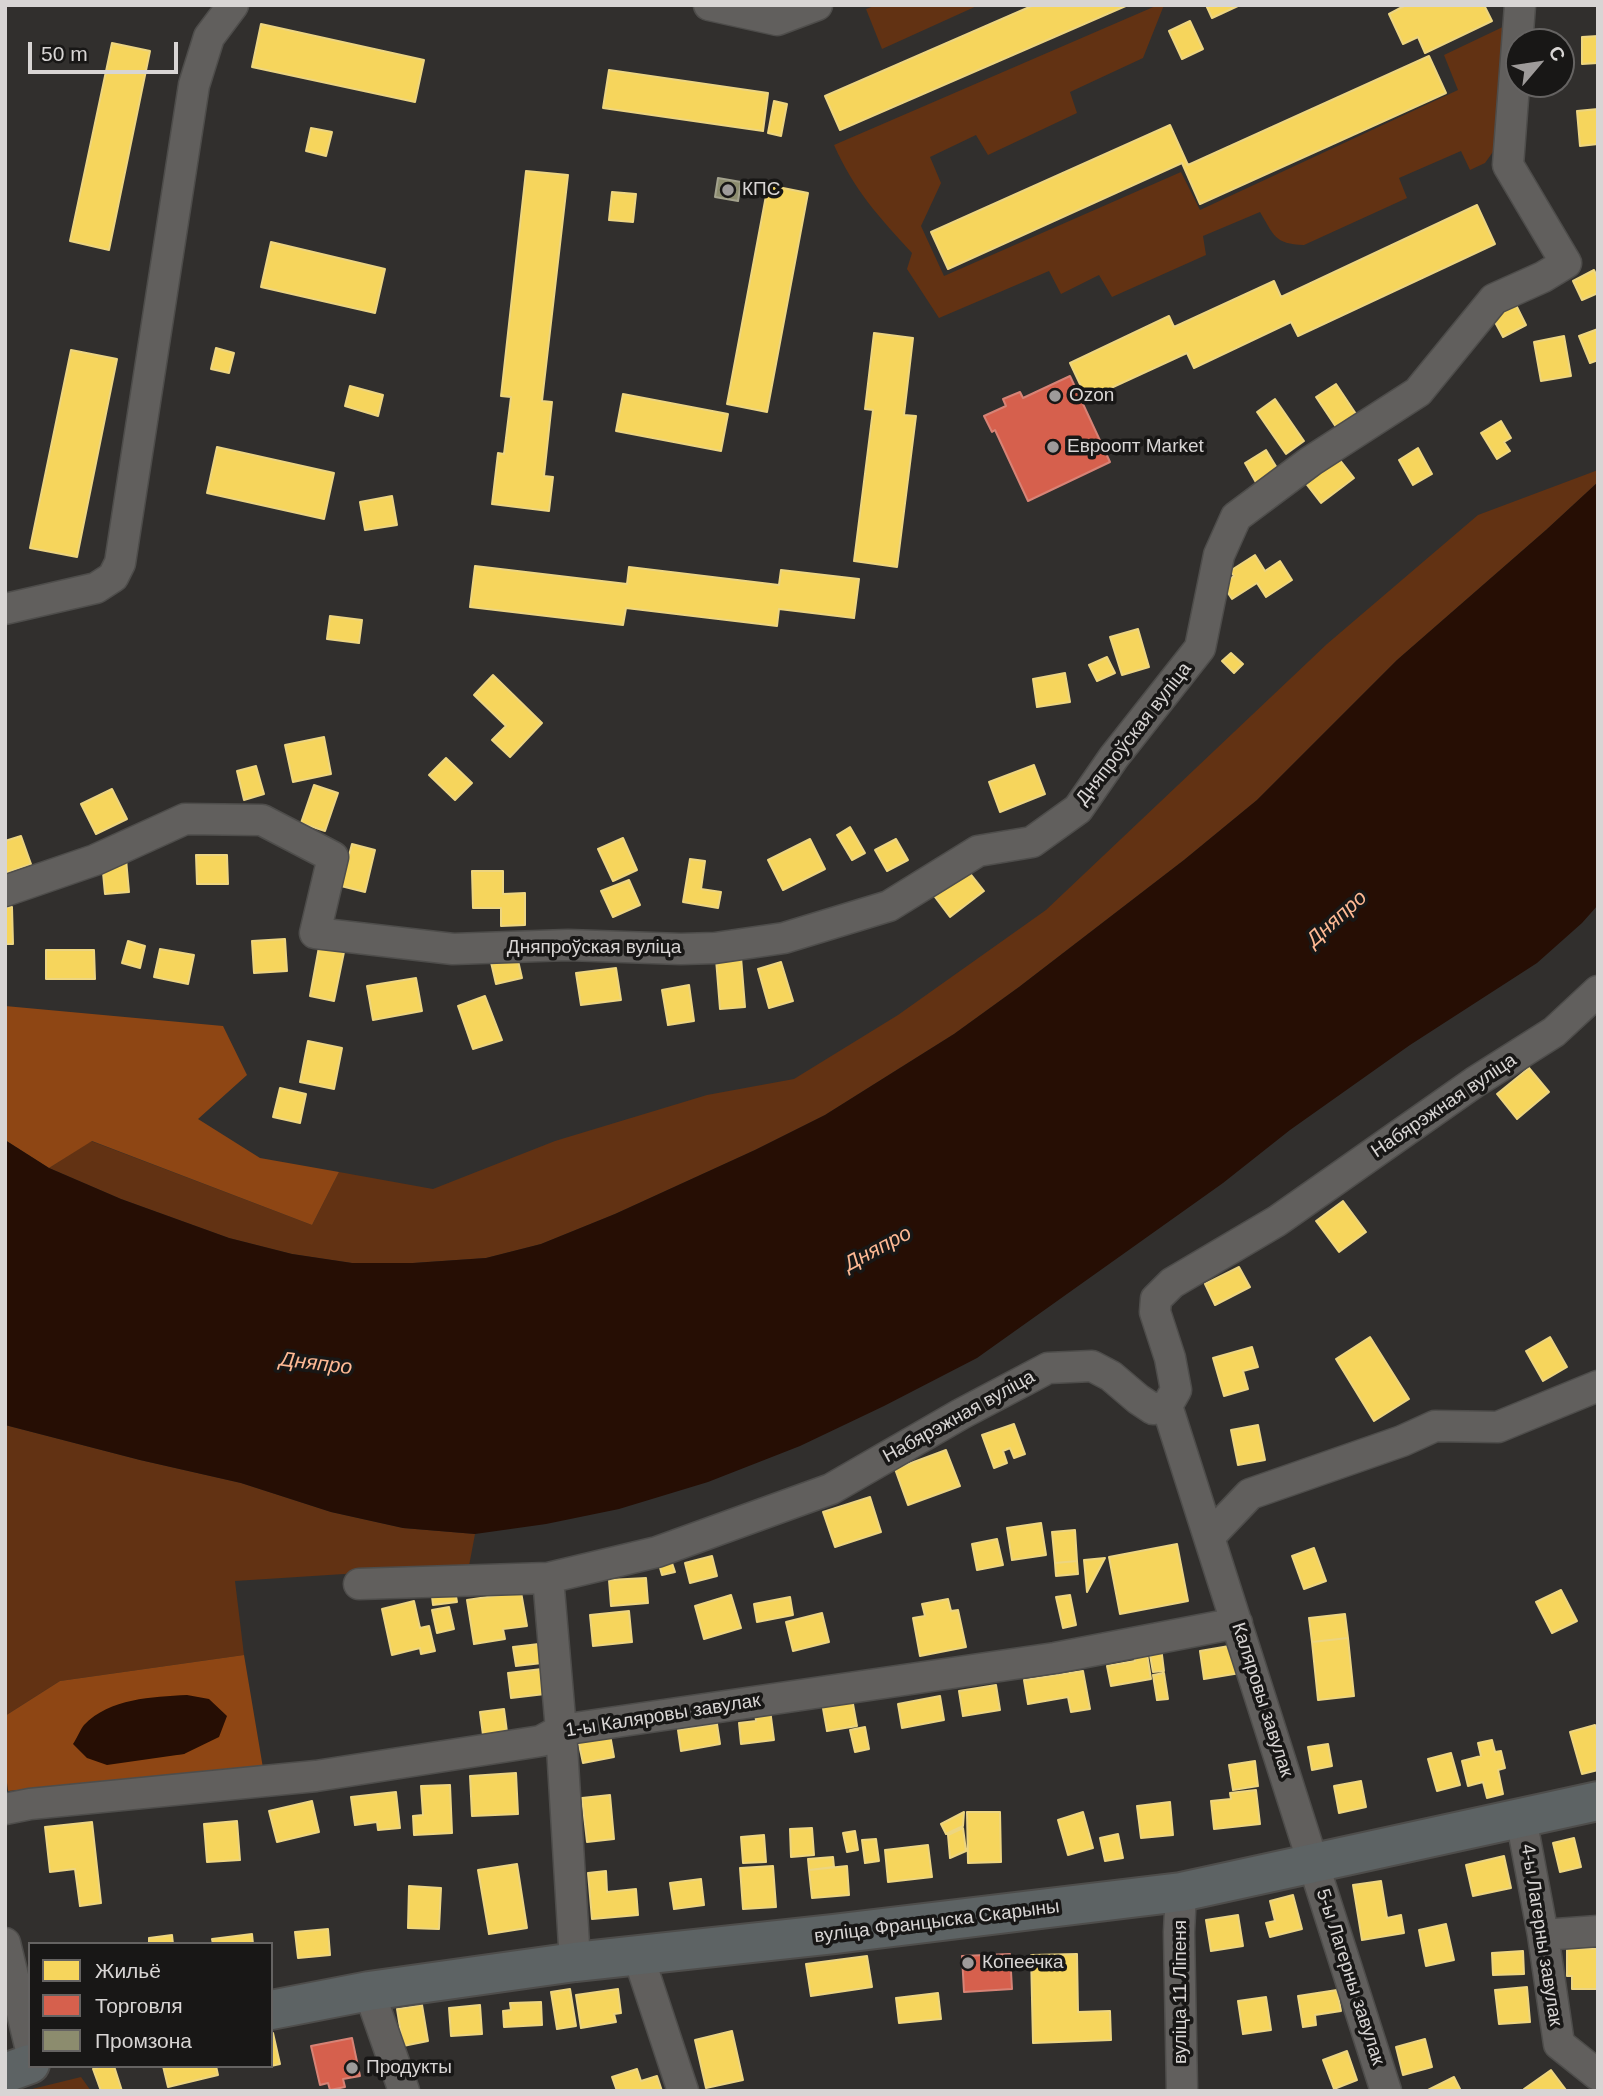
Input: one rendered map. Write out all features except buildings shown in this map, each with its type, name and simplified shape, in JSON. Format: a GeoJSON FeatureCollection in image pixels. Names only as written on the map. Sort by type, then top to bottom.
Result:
{"type":"FeatureCollection","features":[{"type":"Feature","properties":{"kind":"main road","name":"вуліца Францыска Скарыны"},"geometry":{"type":"LineString","coordinates":[[273,2010],[369,1991],[575,1962],[848,1933],[1181,1892],[1598,1801]]}},
{"type":"Feature","properties":{"kind":"main road"},"geometry":{"type":"LineString","coordinates":[[5,2073],[28,2065]]}},
{"type":"Feature","properties":{"kind":"street"},"geometry":{"type":"LineString","coordinates":[[5,609],[96,588],[113,577],[120,563],[194,85],[209,37],[233,5]]}},
{"type":"Feature","properties":{"kind":"street"},"geometry":{"type":"LineString","coordinates":[[709,5],[777,20],[817,5]]}},
{"type":"Feature","properties":{"kind":"street","name":"Дняпроўская вуліца"},"geometry":{"type":"LineString","coordinates":[[5,891],[94,860],[185,819],[262,820],[333,857],[315,933],[453,949],[568,945],[715,948],[783,938],[889,906],[978,851],[1032,842],[1078,809],[1114,757],[1200,648],[1219,555],[1236,517],[1311,461],[1418,392],[1494,299],[1543,277],[1566,263],[1508,165],[1520,5]]}},
{"type":"Feature","properties":{"kind":"street","name":"Набярэжная вуліца"},"geometry":{"type":"LineString","coordinates":[[359,1584],[548,1578],[657,1552],[831,1489],[961,1414],[1048,1368],[1092,1366],[1111,1376],[1153,1409],[1167,1406],[1176,1390],[1170,1358],[1156,1312],[1156,1299],[1172,1283],[1277,1220],[1475,1083],[1554,1032],[1598,991]]}},
{"type":"Feature","properties":{"kind":"street"},"geometry":{"type":"LineString","coordinates":[[1209,1537],[1250,1494],[1402,1441],[1435,1426],[1498,1427],[1598,1386]]}},
{"type":"Feature","properties":{"kind":"street","name":"Каляровы завулак"},"geometry":{"type":"LineString","coordinates":[[1167,1406],[1313,1865]]}},
{"type":"Feature","properties":{"kind":"street"},"geometry":{"type":"LineString","coordinates":[[548,1578],[561,1730],[575,1962]]}},
{"type":"Feature","properties":{"kind":"street","name":"1-ы Каляровы завулак"},"geometry":{"type":"LineString","coordinates":[[5,1809],[30,1804],[316,1776],[541,1741],[561,1730],[1055,1658],[1237,1623]]}},
{"type":"Feature","properties":{"kind":"street","name":"4-ы Лагерны завулак"},"geometry":{"type":"LineString","coordinates":[[1521,1818],[1543,1935],[1559,2044],[1598,2075]]}},
{"type":"Feature","properties":{"kind":"street","name":"5-ы Лагерны завулак"},"geometry":{"type":"LineString","coordinates":[[1313,1865],[1386,2091]]}},
{"type":"Feature","properties":{"kind":"street","name":"вуліца 11 Ліпеня"},"geometry":{"type":"LineString","coordinates":[[1181,1892],[1179,1932],[1182,2091]]}},
{"type":"Feature","properties":{"kind":"street"},"geometry":{"type":"LineString","coordinates":[[1543,1935],[1598,1931]]}},
{"type":"Feature","properties":{"kind":"street"},"geometry":{"type":"LineString","coordinates":[[5,1943],[28,2038]]}},
{"type":"Feature","properties":{"kind":"street"},"geometry":{"type":"LineString","coordinates":[[638,1955],[683,2091]]}},
{"type":"Feature","properties":{"kind":"street"},"geometry":{"type":"LineString","coordinates":[[369,1991],[404,2091]]}},
{"type":"Feature","properties":{"kind":"shaded area"},"geometry":{"type":"Polygon","coordinates":[[[877,5],[979,5],[882,49],[866,9],[877,5]]]}},
{"type":"Feature","properties":{"kind":"shaded area"},"geometry":{"type":"Polygon","coordinates":[[[1158,5],[1164,5],[1143,58],[1070,92],[1077,113],[988,155],[976,135],[930,157],[941,183],[921,226],[944,276],[1181,172],[1200,210],[1458,90],[1444,55],[1507,25],[1495,149],[1485,163],[1470,170],[1461,151],[1399,178],[1407,198],[1304,245],[1286,243],[1276,237],[1260,212],[1203,236],[1206,255],[1112,297],[1099,275],[1061,294],[1049,271],[939,318],[907,269],[912,253],[859,189],[834,145],[1158,5]]]}},
{"type":"Feature","properties":{"kind":"shaded area"},"geometry":{"type":"Polygon","coordinates":[[[1598,470],[1598,482],[1397,660],[1257,800],[1019,987],[954,1034],[825,1115],[615,1214],[541,1244],[486,1258],[413,1263],[352,1263],[292,1254],[229,1238],[121,1199],[49,1168],[91,1141],[312,1225],[339,1172],[433,1189],[555,1141],[707,1095],[794,1079],[898,1015],[1046,910],[1327,644],[1478,515],[1598,470]]]}},
{"type":"Feature","properties":{"kind":"shaded area"},"geometry":{"type":"Polygon","coordinates":[[[5,1006],[223,1026],[247,1075],[198,1119],[260,1158],[339,1172],[312,1225],[92,1141],[49,1168],[5,1140],[5,1006]]]}},
{"type":"Feature","properties":{"kind":"shaded area"},"geometry":{"type":"Polygon","coordinates":[[[5,1425],[241,1483],[331,1512],[403,1528],[475,1534],[469,1566],[235,1581],[244,1655],[60,1681],[5,1716],[5,1425]]]}},
{"type":"Feature","properties":{"kind":"shaded area"},"geometry":{"type":"Polygon","coordinates":[[[244,1655],[263,1768],[8,1791],[5,1716],[60,1681],[244,1655]],[[226,1716],[160,1756],[184,1754],[226,1716]]]}},
{"type":"Feature","properties":{"kind":"shaded area"},"geometry":{"type":"Polygon","coordinates":[[[81,2077],[91,2091],[24,2091],[81,2077]]]}},
{"type":"Feature","properties":{"kind":"water","name":"Дняпро"},"geometry":{"type":"Polygon","coordinates":[[[1598,482],[1598,905],[1537,963],[1410,1045],[1290,1130],[1223,1183],[977,1358],[800,1446],[708,1482],[619,1509],[546,1524],[475,1534],[403,1528],[331,1512],[241,1483],[5,1425],[5,1140],[49,1168],[121,1199],[229,1238],[292,1254],[352,1263],[413,1263],[486,1258],[541,1244],[615,1214],[825,1115],[954,1034],[1019,987],[1257,800],[1397,660],[1598,482]]]}},
{"type":"Feature","properties":{"kind":"water"},"geometry":{"type":"Polygon","coordinates":[[[187,1695],[209,1699],[227,1716],[219,1737],[184,1754],[107,1765],[87,1758],[73,1744],[84,1725],[106,1709],[132,1701],[187,1695]]]}},
{"type":"Feature","properties":{"kind":"place","name":"КПС"},"geometry":{"type":"Point","coordinates":[728,190]}},
{"type":"Feature","properties":{"kind":"place","name":"Ozon"},"geometry":{"type":"Point","coordinates":[1055,396]}},
{"type":"Feature","properties":{"kind":"place","name":"Евроопт Market"},"geometry":{"type":"Point","coordinates":[1053,447]}},
{"type":"Feature","properties":{"kind":"place","name":"Копеечка"},"geometry":{"type":"Point","coordinates":[968,1963]}},
{"type":"Feature","properties":{"kind":"place","name":"Продукты"},"geometry":{"type":"Point","coordinates":[352,2068]}}]}
